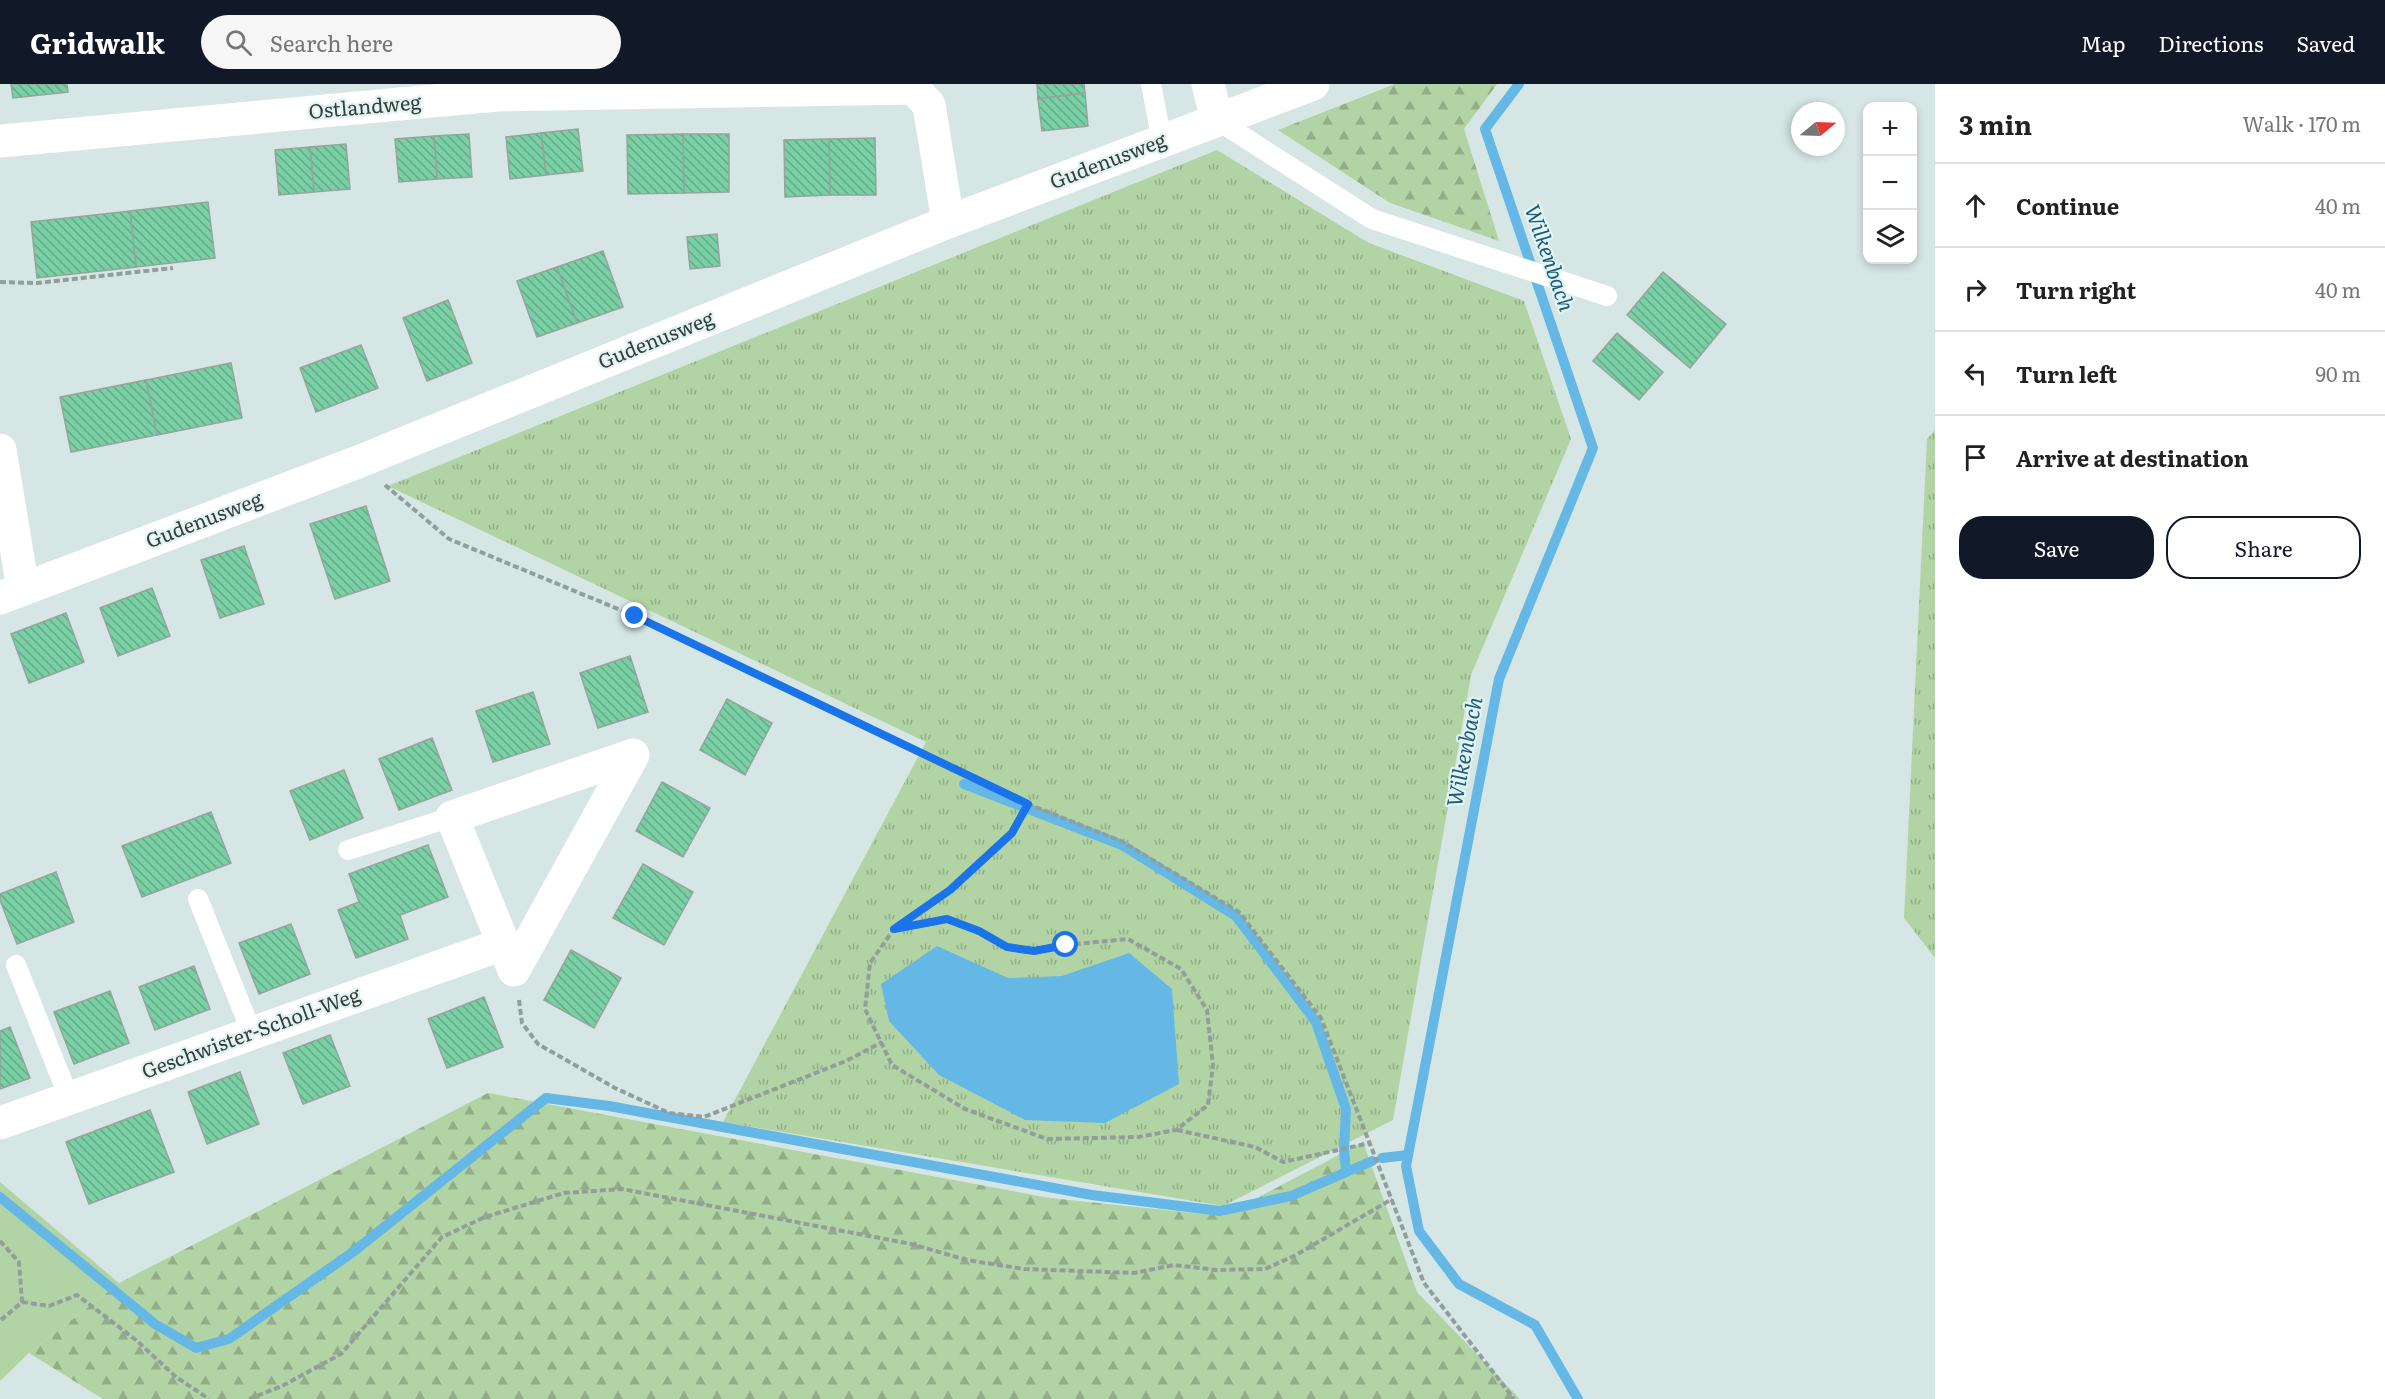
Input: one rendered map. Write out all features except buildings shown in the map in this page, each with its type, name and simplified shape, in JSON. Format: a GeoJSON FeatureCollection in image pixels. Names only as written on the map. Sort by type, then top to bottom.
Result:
{"type":"FeatureCollection","features":[{"type":"Feature","properties":{"kind":"street"},"geometry":{"type":"LineString","coordinates":[[1208,84],[1217,120]]}},
{"type":"Feature","properties":{"kind":"street","name":"Gudenusweg"},"geometry":{"type":"LineString","coordinates":[[11,594],[357,462],[948,222],[1313,84]]}},
{"type":"Feature","properties":{"kind":"street","name":"Ostlandweg"},"geometry":{"type":"LineString","coordinates":[[0,141],[497,95],[913,88],[929,105],[948,222]]}},
{"type":"Feature","properties":{"kind":"street"},"geometry":{"type":"LineString","coordinates":[[0,450],[11,594]]}},
{"type":"Feature","properties":{"kind":"street"},"geometry":{"type":"LineString","coordinates":[[633,755],[509,957],[452,817],[633,755]]}},
{"type":"Feature","properties":{"kind":"street","name":"Geschwister-Scholl-Weg"},"geometry":{"type":"LineString","coordinates":[[0,1123],[252,1033],[509,957]]}},
{"type":"Feature","properties":{"kind":"lane"},"geometry":{"type":"LineString","coordinates":[[1152,84],[1162,141]]}},
{"type":"Feature","properties":{"kind":"lane"},"geometry":{"type":"LineString","coordinates":[[1217,120],[1371,219],[1607,296]]}},
{"type":"Feature","properties":{"kind":"lane"},"geometry":{"type":"LineString","coordinates":[[348,850],[452,817]]}},
{"type":"Feature","properties":{"kind":"lane"},"geometry":{"type":"LineString","coordinates":[[198,899],[252,1033]]}},
{"type":"Feature","properties":{"kind":"lane"},"geometry":{"type":"LineString","coordinates":[[16,965],[69,1098]]}},
{"type":"Feature","properties":{"kind":"path"},"geometry":{"type":"LineString","coordinates":[[0,282],[37,283],[173,268]]}},
{"type":"Feature","properties":{"kind":"path"},"geometry":{"type":"LineString","coordinates":[[357,462],[449,539],[635,616],[1028,804],[1122,841],[1239,912],[1321,1018],[1424,1283],[1514,1399]]}},
{"type":"Feature","properties":{"kind":"path"},"geometry":{"type":"LineString","coordinates":[[1028,804],[1012,833],[950,890],[894,929],[870,963],[865,1009],[892,1065],[965,1109],[1047,1139],[1138,1137],[1176,1130],[1255,1147],[1283,1162],[1370,1143]]}},
{"type":"Feature","properties":{"kind":"path"},"geometry":{"type":"LineString","coordinates":[[894,929],[947,919],[979,931],[1007,947],[1034,951],[1128,939],[1181,969],[1207,1010],[1213,1065],[1208,1105],[1176,1130]]}},
{"type":"Feature","properties":{"kind":"path"},"geometry":{"type":"LineString","coordinates":[[509,957],[522,1023],[538,1044],[615,1088],[669,1113],[704,1117],[846,1061],[882,1042]]}},
{"type":"Feature","properties":{"kind":"path"},"geometry":{"type":"LineString","coordinates":[[249,1399],[282,1386],[341,1354],[442,1237],[485,1217],[564,1193],[622,1189],[911,1244],[967,1260],[1024,1269],[1134,1273],[1173,1265],[1216,1270],[1265,1269],[1296,1255],[1392,1199]]}},
{"type":"Feature","properties":{"kind":"path"},"geometry":{"type":"LineString","coordinates":[[0,1241],[19,1262],[22,1302]]}},
{"type":"Feature","properties":{"kind":"path"},"geometry":{"type":"LineString","coordinates":[[0,1321],[22,1302],[49,1306],[77,1295],[136,1340],[176,1377],[209,1399]]}},
{"type":"Feature","properties":{"kind":"green space"},"geometry":{"type":"Polygon","coordinates":[[[1395,84],[1497,84],[1464,129],[1499,241],[1390,203],[1278,130],[1395,84]]]}},
{"type":"Feature","properties":{"kind":"green space"},"geometry":{"type":"Polygon","coordinates":[[[1217,150],[1369,243],[1524,301],[1571,439],[1471,675],[1393,1120],[1223,1206],[723,1122],[926,742],[388,486],[1217,150]]]}},
{"type":"Feature","properties":{"kind":"green space"},"geometry":{"type":"Polygon","coordinates":[[[1935,430],[1935,958],[1904,918],[1927,439],[1935,430]]]}},
{"type":"Feature","properties":{"kind":"green space"},"geometry":{"type":"Polygon","coordinates":[[[488,1093],[1050,1198],[1223,1216],[1363,1142],[1417,1292],[1520,1399],[103,1399],[29,1353],[119,1283],[488,1093]]]}},
{"type":"Feature","properties":{"kind":"green space"},"geometry":{"type":"Polygon","coordinates":[[[0,1182],[119,1283],[29,1353],[0,1381],[0,1182]]]}},
{"type":"Feature","properties":{"kind":"water"},"geometry":{"type":"Polygon","coordinates":[[[937,946],[1008,978],[1062,976],[1129,953],[1172,989],[1179,1084],[1105,1123],[1025,1120],[939,1075],[889,1021],[881,984],[937,946]]]}},
{"type":"Feature","properties":{"kind":"waterway","name":"Wilkenbach"},"geometry":{"type":"LineString","coordinates":[[1519,84],[1485,129],[1593,448],[1499,679],[1406,1166],[1419,1231],[1459,1284],[1535,1325],[1578,1399]]}},
{"type":"Feature","properties":{"kind":"waterway"},"geometry":{"type":"LineString","coordinates":[[964,784],[1122,845],[1236,916],[1316,1022],[1346,1109],[1344,1149],[1346,1171]]}},
{"type":"Feature","properties":{"kind":"waterway"},"geometry":{"type":"LineString","coordinates":[[0,1197],[155,1324],[196,1348],[229,1339],[353,1252],[546,1098],[609,1106],[1092,1195],[1220,1211],[1291,1196],[1372,1161]]}},
{"type":"Feature","properties":{"kind":"waterway"},"geometry":{"type":"LineString","coordinates":[[1382,1158],[1408,1155]]}},
{"type":"Feature","properties":{"kind":"route"},"geometry":{"type":"LineString","coordinates":[[635,616],[1028,804],[1012,833],[950,890],[894,929],[947,919],[979,931],[1007,947],[1034,951],[1066,945]]}}]}
